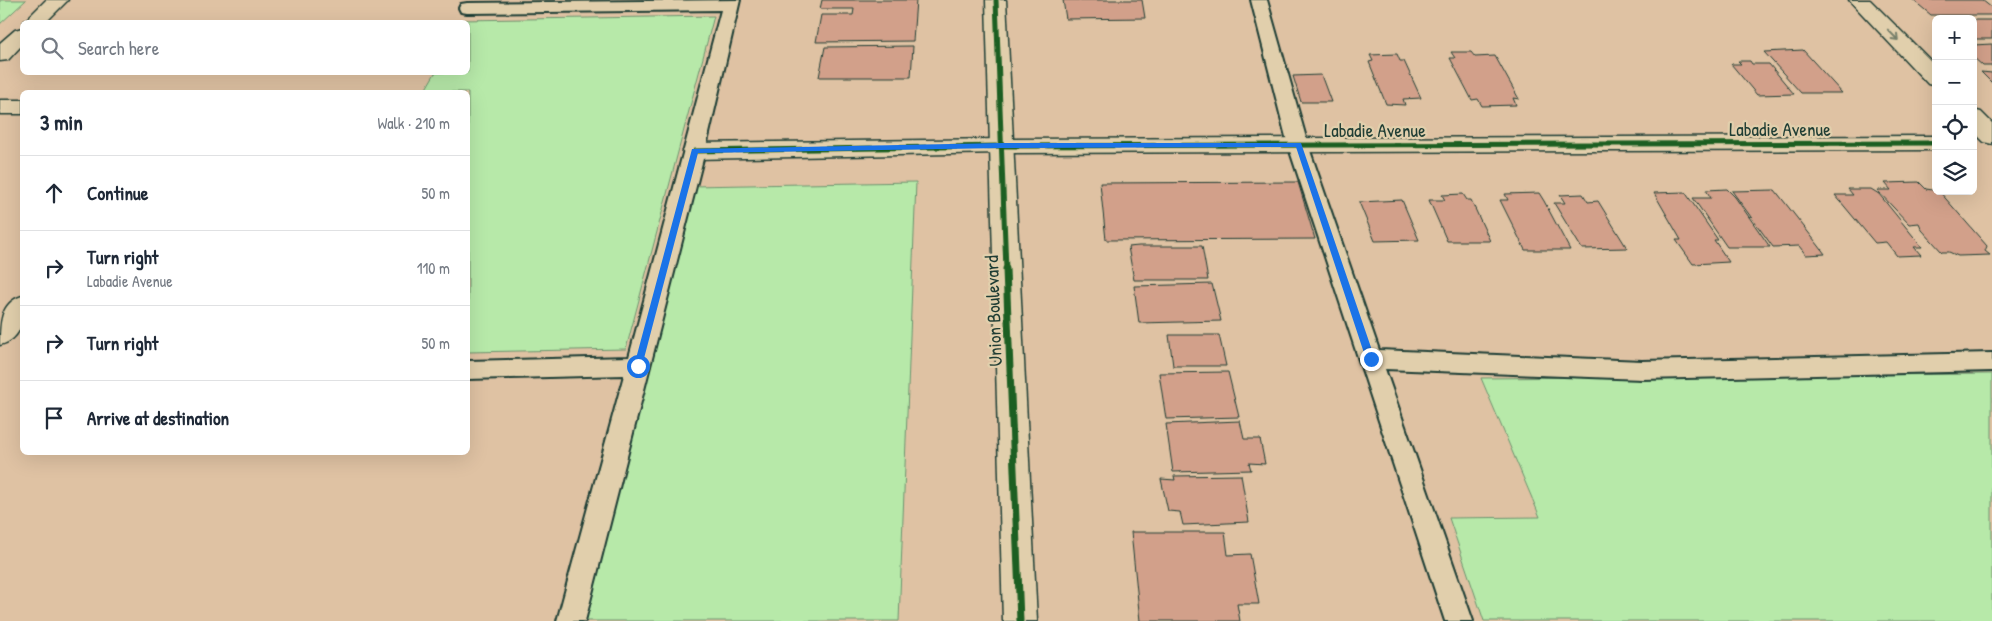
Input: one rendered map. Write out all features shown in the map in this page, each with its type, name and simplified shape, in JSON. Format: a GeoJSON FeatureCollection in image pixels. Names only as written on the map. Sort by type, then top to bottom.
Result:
{"type":"FeatureCollection","features":[{"type":"Feature","properties":{"kind":"street"},"geometry":{"type":"LineString","coordinates":[[36,20],[58,0]]}},
{"type":"Feature","properties":{"kind":"street","name":"Union Boulevard"},"geometry":{"type":"LineString","coordinates":[[996,0],[1020,621]]}},
{"type":"Feature","properties":{"kind":"street"},"geometry":{"type":"LineString","coordinates":[[1858,0],[1932,75]]}},
{"type":"Feature","properties":{"kind":"street"},"geometry":{"type":"LineString","coordinates":[[0,55],[20,36]]}},
{"type":"Feature","properties":{"kind":"street"},"geometry":{"type":"LineString","coordinates":[[0,107],[20,107]]}},
{"type":"Feature","properties":{"kind":"street"},"geometry":{"type":"LineString","coordinates":[[1977,122],[1992,137]]}},
{"type":"Feature","properties":{"kind":"street","name":"Labadie Avenue"},"geometry":{"type":"LineString","coordinates":[[695,151],[1002,146],[1932,143]]}},
{"type":"Feature","properties":{"kind":"street"},"geometry":{"type":"LineString","coordinates":[[1977,143],[1992,143]]}},
{"type":"Feature","properties":{"kind":"street"},"geometry":{"type":"LineString","coordinates":[[0,335],[20,309]]}},
{"type":"Feature","properties":{"kind":"lane"},"geometry":{"type":"LineString","coordinates":[[1259,0],[1298,145],[1459,621]]}},
{"type":"Feature","properties":{"kind":"lane"},"geometry":{"type":"LineString","coordinates":[[467,8],[732,2],[695,151],[571,621]]}},
{"type":"Feature","properties":{"kind":"lane"},"geometry":{"type":"LineString","coordinates":[[1371,359],[1642,370],[1992,362]]}},
{"type":"Feature","properties":{"kind":"lane"},"geometry":{"type":"LineString","coordinates":[[470,370],[638,366]]}},
{"type":"Feature","properties":{"kind":"green space"},"geometry":{"type":"Polygon","coordinates":[[[0,0],[26,0],[0,24],[0,0]]]}},
{"type":"Feature","properties":{"kind":"green space"},"geometry":{"type":"Polygon","coordinates":[[[714,16],[626,349],[470,352],[470,90],[425,90],[434,75],[470,75],[470,20],[463,20],[714,16]]]}},
{"type":"Feature","properties":{"kind":"green space"},"geometry":{"type":"Polygon","coordinates":[[[916,182],[899,621],[585,621],[693,186],[916,182]]]}},
{"type":"Feature","properties":{"kind":"green space"},"geometry":{"type":"Polygon","coordinates":[[[1992,374],[1992,621],[1484,621],[1449,518],[1540,517],[1481,378],[1992,374]]]}},
{"type":"Feature","properties":{"kind":"building"},"geometry":{"type":"Polygon","coordinates":[[[822,0],[916,0],[913,41],[816,42],[821,15],[853,15],[854,9],[820,9],[822,0]]]}},
{"type":"Feature","properties":{"kind":"building"},"geometry":{"type":"Polygon","coordinates":[[[1063,0],[1142,0],[1145,18],[1066,19],[1063,0]]]}},
{"type":"Feature","properties":{"kind":"building"},"geometry":{"type":"Polygon","coordinates":[[[1913,0],[1982,0],[1992,8],[1992,15],[1931,15],[1913,0]]]}},
{"type":"Feature","properties":{"kind":"building"},"geometry":{"type":"Polygon","coordinates":[[[1977,20],[1992,20],[1992,39],[1977,39],[1977,20]]]}},
{"type":"Feature","properties":{"kind":"building"},"geometry":{"type":"Polygon","coordinates":[[[1992,44],[1992,66],[1983,66],[1977,61],[1977,45],[1992,44]]]}},
{"type":"Feature","properties":{"kind":"building"},"geometry":{"type":"Polygon","coordinates":[[[913,46],[911,77],[819,77],[825,47],[913,46]]]}},
{"type":"Feature","properties":{"kind":"building"},"geometry":{"type":"Polygon","coordinates":[[[1803,50],[1842,93],[1801,93],[1764,52],[1803,50]]]}},
{"type":"Feature","properties":{"kind":"building"},"geometry":{"type":"Polygon","coordinates":[[[1451,52],[1471,52],[1475,57],[1495,56],[1519,99],[1513,98],[1516,105],[1482,106],[1478,99],[1472,100],[1450,58],[1455,58],[1451,52]]]}},
{"type":"Feature","properties":{"kind":"building"},"geometry":{"type":"Polygon","coordinates":[[[1397,54],[1400,61],[1404,61],[1421,98],[1403,99],[1405,105],[1386,104],[1369,62],[1373,61],[1370,55],[1397,54]]]}},
{"type":"Feature","properties":{"kind":"building"},"geometry":{"type":"Polygon","coordinates":[[[1738,61],[1750,61],[1752,64],[1769,64],[1794,94],[1757,95],[1731,64],[1741,64],[1738,61]]]}},
{"type":"Feature","properties":{"kind":"building"},"geometry":{"type":"Polygon","coordinates":[[[1981,72],[1992,73],[1992,83],[1981,72]]]}},
{"type":"Feature","properties":{"kind":"building"},"geometry":{"type":"Polygon","coordinates":[[[1321,75],[1331,102],[1301,102],[1293,76],[1321,75]]]}},
{"type":"Feature","properties":{"kind":"building"},"geometry":{"type":"Polygon","coordinates":[[[1298,182],[1315,239],[1106,240],[1100,183],[1298,182]]]}},
{"type":"Feature","properties":{"kind":"building"},"geometry":{"type":"Polygon","coordinates":[[[1919,182],[1926,189],[1932,190],[1932,195],[1942,195],[1987,246],[1985,251],[1990,255],[1958,256],[1949,252],[1942,252],[1922,230],[1919,223],[1909,224],[1877,190],[1891,190],[1885,183],[1919,182]]]}},
{"type":"Feature","properties":{"kind":"building"},"geometry":{"type":"Polygon","coordinates":[[[1727,189],[1735,197],[1770,247],[1727,247],[1693,198],[1711,198],[1706,190],[1727,189]]]}},
{"type":"Feature","properties":{"kind":"building"},"geometry":{"type":"Polygon","coordinates":[[[1848,189],[1871,189],[1879,194],[1922,247],[1914,247],[1921,255],[1897,256],[1886,242],[1875,243],[1835,195],[1853,195],[1848,189]]]}},
{"type":"Feature","properties":{"kind":"building"},"geometry":{"type":"Polygon","coordinates":[[[1775,190],[1825,254],[1806,255],[1799,246],[1773,247],[1732,191],[1775,190]]]}},
{"type":"Feature","properties":{"kind":"building"},"geometry":{"type":"Polygon","coordinates":[[[1685,192],[1718,240],[1714,240],[1729,262],[1693,264],[1676,240],[1681,240],[1654,193],[1685,192]]]}},
{"type":"Feature","properties":{"kind":"building"},"geometry":{"type":"Polygon","coordinates":[[[1539,193],[1570,250],[1525,250],[1500,200],[1508,200],[1505,194],[1539,193]]]}},
{"type":"Feature","properties":{"kind":"building"},"geometry":{"type":"Polygon","coordinates":[[[1463,194],[1467,200],[1471,200],[1490,241],[1447,241],[1429,200],[1445,200],[1442,195],[1463,194]]]}},
{"type":"Feature","properties":{"kind":"building"},"geometry":{"type":"Polygon","coordinates":[[[1583,194],[1588,202],[1598,201],[1627,248],[1582,249],[1554,203],[1565,203],[1560,195],[1583,194]]]}},
{"type":"Feature","properties":{"kind":"building"},"geometry":{"type":"Polygon","coordinates":[[[1402,200],[1419,240],[1375,241],[1359,202],[1402,200]]]}},
{"type":"Feature","properties":{"kind":"building"},"geometry":{"type":"Polygon","coordinates":[[[1202,246],[1208,280],[1134,280],[1128,247],[1202,246]]]}},
{"type":"Feature","properties":{"kind":"building"},"geometry":{"type":"Polygon","coordinates":[[[1212,284],[1221,321],[1139,323],[1134,286],[1212,284]]]}},
{"type":"Feature","properties":{"kind":"building"},"geometry":{"type":"Polygon","coordinates":[[[1169,335],[1219,335],[1226,366],[1173,366],[1169,335]]]}},
{"type":"Feature","properties":{"kind":"building"},"geometry":{"type":"Polygon","coordinates":[[[1228,372],[1239,417],[1166,419],[1159,373],[1228,372]]]}},
{"type":"Feature","properties":{"kind":"building"},"geometry":{"type":"Polygon","coordinates":[[[1240,421],[1244,439],[1260,439],[1265,464],[1249,463],[1251,470],[1173,472],[1166,424],[1240,421]]]}},
{"type":"Feature","properties":{"kind":"building"},"geometry":{"type":"Polygon","coordinates":[[[1241,475],[1249,522],[1183,525],[1180,512],[1168,511],[1161,479],[1175,480],[1174,476],[1241,475]]]}},
{"type":"Feature","properties":{"kind":"building"},"geometry":{"type":"Polygon","coordinates":[[[1131,532],[1225,532],[1228,555],[1250,554],[1259,604],[1237,604],[1240,621],[1140,621],[1131,532]]]}},
{"type":"Feature","properties":{"kind":"cycle path"},"geometry":{"type":"LineString","coordinates":[[996,0],[1020,621]]}},
{"type":"Feature","properties":{"kind":"cycle path"},"geometry":{"type":"LineString","coordinates":[[695,151],[1002,146],[1932,143]]}},
{"type":"Feature","properties":{"kind":"route"},"geometry":{"type":"LineString","coordinates":[[638,366],[695,151],[1002,146],[1298,145],[1371,359]]}}]}
